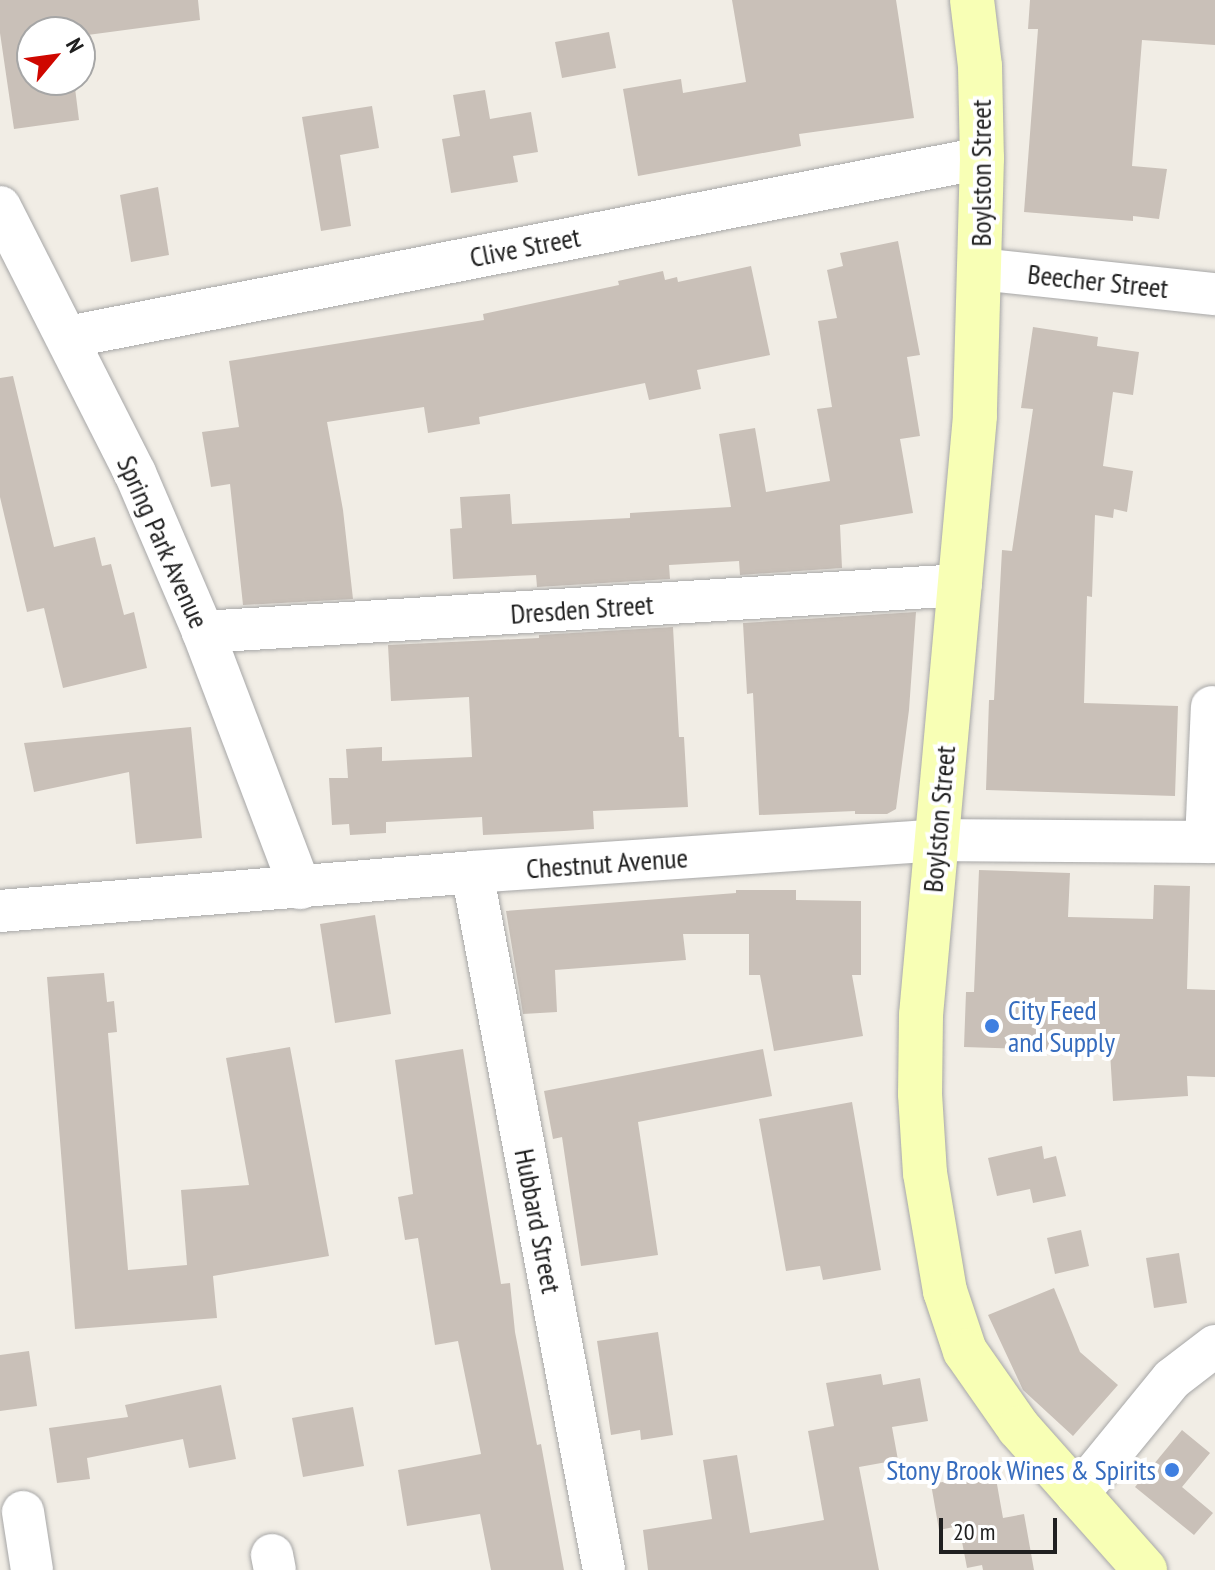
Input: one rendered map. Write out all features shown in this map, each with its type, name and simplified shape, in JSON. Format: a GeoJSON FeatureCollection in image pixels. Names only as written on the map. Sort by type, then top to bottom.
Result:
{"type":"FeatureCollection","features":[{"type":"Feature","properties":{"kind":"street","name":"Boylston Street"},"geometry":{"type":"LineString","coordinates":[[972,0],[980,66],[982,158],[975,416],[921,1015],[920,1094],[925,1173],[942,1278],[954,1323],[981,1378],[1077,1495],[1145,1570]]}},
{"type":"Feature","properties":{"kind":"street","name":"Clive Street"},"geometry":{"type":"LineString","coordinates":[[68,337],[982,158]]}},
{"type":"Feature","properties":{"kind":"street","name":"Spring Park Avenue"},"geometry":{"type":"LineString","coordinates":[[0,207],[135,473],[203,632],[300,888]]}},
{"type":"Feature","properties":{"kind":"street","name":"Beecher Street"},"geometry":{"type":"LineString","coordinates":[[980,269],[1215,294]]}},
{"type":"Feature","properties":{"kind":"street","name":"Dresden Street"},"geometry":{"type":"LineString","coordinates":[[203,632],[961,585]]}},
{"type":"Feature","properties":{"kind":"street"},"geometry":{"type":"LineString","coordinates":[[1210,842],[1212,707]]}},
{"type":"Feature","properties":{"kind":"street","name":"Chestnut Avenue"},"geometry":{"type":"LineString","coordinates":[[0,911],[472,872],[936,840],[1210,842]]}},
{"type":"Feature","properties":{"kind":"street","name":"Hubbard Street"},"geometry":{"type":"LineString","coordinates":[[472,872],[604,1570]]}},
{"type":"Feature","properties":{"kind":"street"},"geometry":{"type":"LineString","coordinates":[[1077,1495],[1163,1389],[1215,1346]]}},
{"type":"Feature","properties":{"kind":"street"},"geometry":{"type":"LineString","coordinates":[[23,1512],[32,1570]]}},
{"type":"Feature","properties":{"kind":"building"},"geometry":{"type":"Polygon","coordinates":[[[0,0],[198,0],[200,20],[96,34],[96,16],[16,16],[16,96],[76,96],[79,120],[14,129],[0,33],[0,0]]]}},
{"type":"Feature","properties":{"kind":"building"},"geometry":{"type":"Polygon","coordinates":[[[732,0],[896,0],[914,118],[799,134],[801,146],[638,176],[623,89],[681,79],[683,93],[746,82],[732,0]]]}},
{"type":"Feature","properties":{"kind":"building"},"geometry":{"type":"Polygon","coordinates":[[[1030,0],[1215,0],[1215,45],[1142,40],[1132,166],[1167,169],[1159,219],[1133,216],[1133,221],[1024,212],[1038,29],[1028,29],[1030,0]]]}},
{"type":"Feature","properties":{"kind":"building"},"geometry":{"type":"Polygon","coordinates":[[[609,32],[616,68],[562,78],[555,42],[609,32]]]}},
{"type":"Feature","properties":{"kind":"building"},"geometry":{"type":"Polygon","coordinates":[[[485,90],[490,119],[531,112],[538,152],[513,156],[518,182],[451,193],[442,139],[460,136],[453,95],[485,90]]]}},
{"type":"Feature","properties":{"kind":"building"},"geometry":{"type":"Polygon","coordinates":[[[372,106],[379,148],[340,155],[351,226],[321,231],[302,117],[372,106]]]}},
{"type":"Feature","properties":{"kind":"building"},"geometry":{"type":"Polygon","coordinates":[[[158,187],[169,255],[131,262],[120,195],[158,187]]]}},
{"type":"Feature","properties":{"kind":"building"},"geometry":{"type":"Polygon","coordinates":[[[898,241],[920,355],[907,357],[920,436],[900,439],[913,513],[840,525],[842,568],[740,575],[739,561],[669,565],[670,579],[537,587],[536,575],[453,579],[450,529],[462,528],[460,497],[510,494],[512,524],[630,518],[630,513],[731,507],[719,434],[755,428],[766,492],[830,481],[817,409],[832,407],[818,321],[837,318],[827,270],[843,266],[840,253],[898,241]]]}},
{"type":"Feature","properties":{"kind":"building"},"geometry":{"type":"Polygon","coordinates":[[[751,266],[770,355],[697,370],[701,389],[649,400],[645,383],[479,417],[480,424],[428,433],[424,407],[327,422],[343,510],[353,599],[243,605],[230,484],[211,487],[202,432],[239,427],[229,361],[484,320],[483,314],[619,285],[618,281],[663,271],[665,280],[677,277],[678,282],[751,266]]]}},
{"type":"Feature","properties":{"kind":"building"},"geometry":{"type":"Polygon","coordinates":[[[1033,327],[1098,337],[1097,346],[1139,352],[1133,395],[1113,392],[1103,466],[1133,471],[1127,512],[1114,509],[1113,518],[1095,515],[1092,597],[1087,596],[1084,703],[1178,706],[1175,796],[986,790],[989,700],[994,700],[1002,550],[1012,551],[1033,409],[1021,408],[1033,327]]]}},
{"type":"Feature","properties":{"kind":"building"},"geometry":{"type":"Polygon","coordinates":[[[13,376],[54,547],[95,537],[102,566],[111,564],[124,615],[134,612],[147,668],[63,688],[44,608],[27,612],[0,497],[0,378],[13,376]]]}},
{"type":"Feature","properties":{"kind":"building"},"geometry":{"type":"Polygon","coordinates":[[[916,612],[909,710],[896,809],[887,814],[855,814],[855,811],[759,815],[753,693],[747,694],[743,623],[916,612]]]}},
{"type":"Feature","properties":{"kind":"building"},"geometry":{"type":"Polygon","coordinates":[[[673,627],[679,737],[684,737],[688,807],[593,811],[594,829],[564,831],[483,835],[482,817],[386,822],[386,833],[350,835],[349,824],[332,825],[329,778],[348,778],[346,749],[382,747],[382,761],[472,757],[469,697],[391,701],[388,645],[539,638],[539,635],[673,627]]]}},
{"type":"Feature","properties":{"kind":"building"},"geometry":{"type":"Polygon","coordinates":[[[191,727],[202,838],[136,844],[129,772],[34,792],[24,743],[191,727]]]}},
{"type":"Feature","properties":{"kind":"building"},"geometry":{"type":"Polygon","coordinates":[[[979,870],[1070,873],[1068,917],[1153,919],[1154,885],[1190,886],[1187,989],[1215,990],[1215,1077],[1187,1076],[1188,1096],[1113,1101],[1110,1052],[964,1047],[966,992],[974,992],[979,870]]]}},
{"type":"Feature","properties":{"kind":"building"},"geometry":{"type":"Polygon","coordinates":[[[736,890],[796,890],[796,900],[861,901],[861,975],[852,975],[863,1036],[774,1051],[760,975],[749,975],[749,934],[683,934],[686,960],[555,970],[557,1012],[523,1014],[506,911],[736,893],[736,890]]]}},
{"type":"Feature","properties":{"kind":"building"},"geometry":{"type":"Polygon","coordinates":[[[375,915],[391,1014],[335,1023],[320,924],[375,915]]]}},
{"type":"Feature","properties":{"kind":"building"},"geometry":{"type":"Polygon","coordinates":[[[104,973],[107,1002],[114,1001],[117,1032],[108,1033],[128,1270],[187,1265],[181,1190],[249,1185],[226,1058],[290,1047],[329,1256],[213,1276],[217,1318],[75,1329],[47,977],[104,973]]]}},
{"type":"Feature","properties":{"kind":"building"},"geometry":{"type":"Polygon","coordinates":[[[463,1049],[501,1284],[510,1283],[515,1332],[537,1445],[541,1444],[564,1570],[491,1570],[480,1514],[407,1526],[398,1470],[481,1454],[458,1341],[435,1345],[418,1238],[405,1240],[398,1197],[413,1194],[395,1060],[463,1049]]]}},
{"type":"Feature","properties":{"kind":"building"},"geometry":{"type":"Polygon","coordinates":[[[763,1049],[772,1096],[638,1122],[658,1255],[581,1266],[562,1137],[553,1139],[544,1091],[763,1049]]]}},
{"type":"Feature","properties":{"kind":"building"},"geometry":{"type":"Polygon","coordinates":[[[852,1102],[881,1270],[823,1280],[820,1266],[786,1271],[759,1119],[852,1102]]]}},
{"type":"Feature","properties":{"kind":"building"},"geometry":{"type":"Polygon","coordinates":[[[1042,1146],[1044,1159],[1056,1156],[1066,1196],[1033,1203],[1030,1189],[997,1196],[988,1158],[1042,1146]]]}},
{"type":"Feature","properties":{"kind":"building"},"geometry":{"type":"Polygon","coordinates":[[[1081,1230],[1089,1266],[1055,1274],[1047,1238],[1081,1230]]]}},
{"type":"Feature","properties":{"kind":"building"},"geometry":{"type":"Polygon","coordinates":[[[1179,1253],[1187,1303],[1154,1308],[1146,1258],[1179,1253]]]}},
{"type":"Feature","properties":{"kind":"building"},"geometry":{"type":"Polygon","coordinates":[[[1054,1288],[1080,1352],[1118,1385],[1073,1436],[1023,1390],[988,1315],[1054,1288]]]}},
{"type":"Feature","properties":{"kind":"building"},"geometry":{"type":"Polygon","coordinates":[[[658,1332],[673,1435],[641,1440],[640,1430],[611,1435],[597,1341],[658,1332]]]}},
{"type":"Feature","properties":{"kind":"building"},"geometry":{"type":"Polygon","coordinates":[[[29,1351],[37,1406],[0,1411],[0,1355],[29,1351]]]}},
{"type":"Feature","properties":{"kind":"building"},"geometry":{"type":"Polygon","coordinates":[[[881,1374],[883,1385],[920,1378],[928,1421],[892,1427],[898,1460],[859,1467],[879,1570],[648,1570],[643,1530],[712,1519],[703,1460],[737,1455],[750,1533],[824,1520],[808,1431],[834,1426],[826,1383],[881,1374]]]}},
{"type":"Feature","properties":{"kind":"building"},"geometry":{"type":"Polygon","coordinates":[[[221,1385],[236,1459],[189,1468],[183,1439],[87,1458],[90,1479],[57,1483],[49,1428],[128,1417],[125,1405],[221,1385]]]}},
{"type":"Feature","properties":{"kind":"building"},"geometry":{"type":"Polygon","coordinates":[[[353,1407],[364,1466],[303,1477],[292,1418],[353,1407]]]}},
{"type":"Feature","properties":{"kind":"building","name":"Stony Brook Wines & Spirits"},"geometry":{"type":"Polygon","coordinates":[[[1182,1430],[1210,1453],[1182,1487],[1213,1513],[1194,1535],[1135,1487],[1182,1430]]]}},
{"type":"Feature","properties":{"kind":"building"},"geometry":{"type":"Polygon","coordinates":[[[995,1473],[1003,1518],[1024,1514],[1034,1570],[983,1570],[982,1565],[967,1568],[959,1526],[939,1530],[931,1484],[995,1473]]]}},
{"type":"Feature","properties":{"kind":"place","name":"City Feed and Supply"},"geometry":{"type":"Point","coordinates":[992,1026]}},
{"type":"Feature","properties":{"kind":"place","name":"Stony Brook Wines & Spirits"},"geometry":{"type":"Point","coordinates":[1172,1470]}}]}
